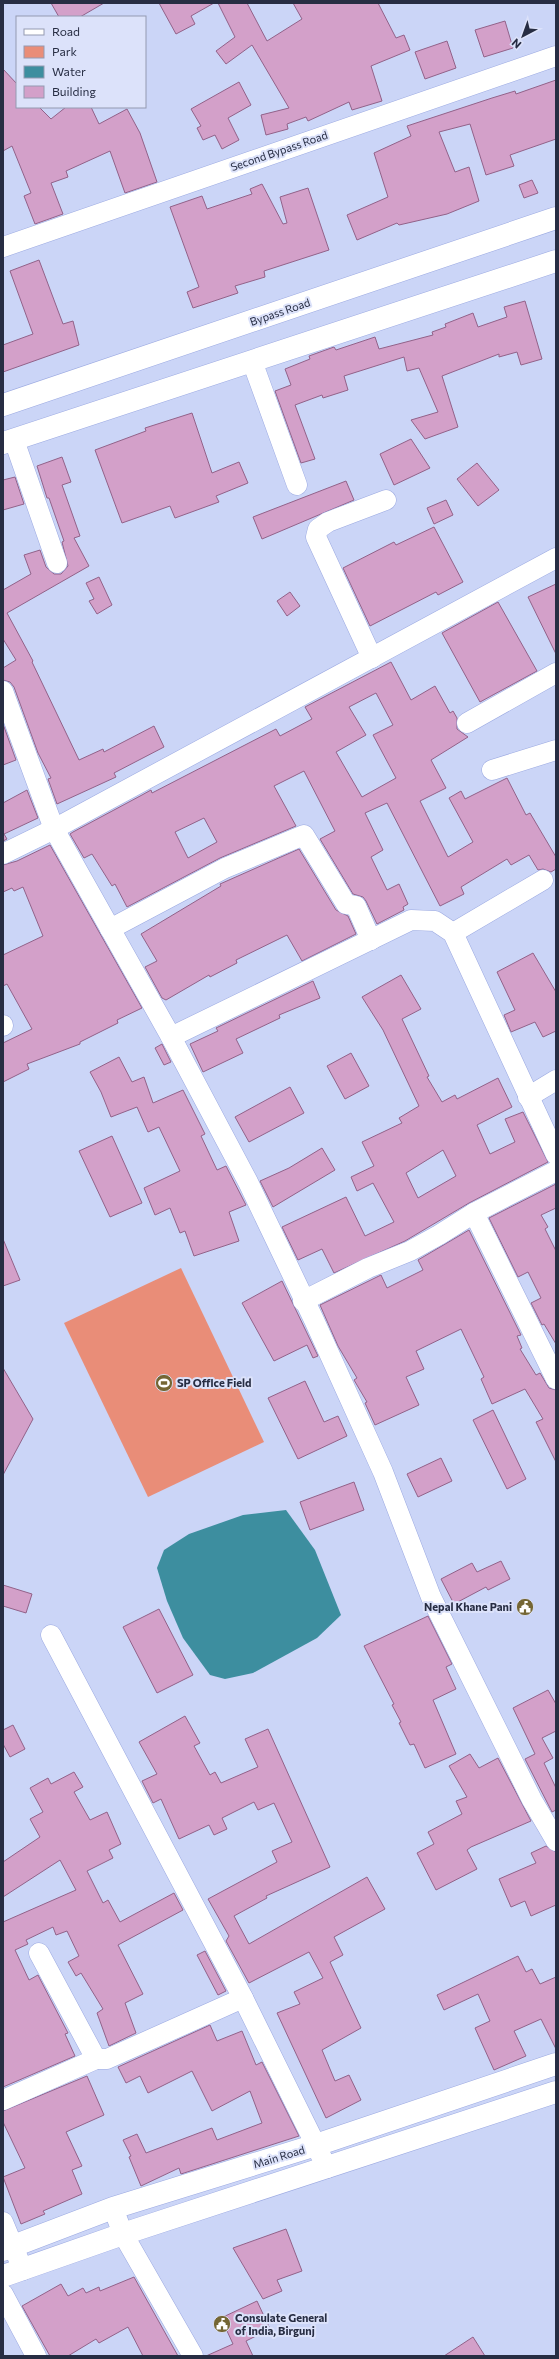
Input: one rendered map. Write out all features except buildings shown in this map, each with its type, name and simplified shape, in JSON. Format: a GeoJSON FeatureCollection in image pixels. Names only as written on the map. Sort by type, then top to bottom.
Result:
{"type":"FeatureCollection","features":[{"type":"Feature","properties":{"kind":"main road","name":"Bypass Road"},"geometry":{"type":"LineString","coordinates":[[3,405],[556,218]]}},
{"type":"Feature","properties":{"kind":"main road"},"geometry":{"type":"LineString","coordinates":[[9,441],[556,261]]}},
{"type":"Feature","properties":{"kind":"main road","name":"Main Road"},"geometry":{"type":"LineString","coordinates":[[8,2248],[113,2208],[316,2145],[556,2064]]}},
{"type":"Feature","properties":{"kind":"main road"},"geometry":{"type":"LineString","coordinates":[[13,2273],[123,2234],[556,2092]]}},
{"type":"Feature","properties":{"kind":"street","name":"Second Bypass Road"},"geometry":{"type":"LineString","coordinates":[[3,247],[556,56]]}},
{"type":"Feature","properties":{"kind":"street"},"geometry":{"type":"LineString","coordinates":[[252,361],[297,485]]}},
{"type":"Feature","properties":{"kind":"street"},"geometry":{"type":"LineString","coordinates":[[9,441],[57,563]]}},
{"type":"Feature","properties":{"kind":"street"},"geometry":{"type":"LineString","coordinates":[[372,658],[316,537],[318,529],[328,522],[386,500]]}},
{"type":"Feature","properties":{"kind":"street"},"geometry":{"type":"LineString","coordinates":[[3,854],[54,829],[555,561]]}},
{"type":"Feature","properties":{"kind":"street"},"geometry":{"type":"LineString","coordinates":[[466,723],[556,673]]}},
{"type":"Feature","properties":{"kind":"street"},"geometry":{"type":"LineString","coordinates":[[3,692],[54,829],[171,1037],[248,1182],[383,1472],[431,1597],[532,1800],[556,1841]]}},
{"type":"Feature","properties":{"kind":"street"},"geometry":{"type":"LineString","coordinates":[[492,770],[556,750]]}},
{"type":"Feature","properties":{"kind":"street"},"geometry":{"type":"LineString","coordinates":[[110,929],[225,868],[304,835],[346,904],[356,906],[371,940]]}},
{"type":"Feature","properties":{"kind":"street"},"geometry":{"type":"LineString","coordinates":[[453,933],[543,880]]}},
{"type":"Feature","properties":{"kind":"street"},"geometry":{"type":"LineString","coordinates":[[171,1037],[411,920],[435,921],[453,933],[556,1155]]}},
{"type":"Feature","properties":{"kind":"street"},"geometry":{"type":"LineString","coordinates":[[528,1097],[556,1080]]}},
{"type":"Feature","properties":{"kind":"street"},"geometry":{"type":"LineString","coordinates":[[304,1300],[368,1268],[410,1251],[474,1212],[556,1171]]}},
{"type":"Feature","properties":{"kind":"street"},"geometry":{"type":"LineString","coordinates":[[474,1212],[556,1379]]}},
{"type":"Feature","properties":{"kind":"street"},"geometry":{"type":"LineString","coordinates":[[51,1635],[243,1998],[326,2168]]}},
{"type":"Feature","properties":{"kind":"street"},"geometry":{"type":"LineString","coordinates":[[39,1954],[96,2059]]}},
{"type":"Feature","properties":{"kind":"street"},"geometry":{"type":"LineString","coordinates":[[3,2100],[96,2059],[107,2059],[243,1998]]}},
{"type":"Feature","properties":{"kind":"street"},"geometry":{"type":"LineString","coordinates":[[113,2208],[123,2234],[193,2356]]}},
{"type":"Feature","properties":{"kind":"street"},"geometry":{"type":"LineString","coordinates":[[3,2222],[13,2273]]}},
{"type":"Feature","properties":{"kind":"street"},"geometry":{"type":"LineString","coordinates":[[3,2294],[36,2356]]}},
{"type":"Feature","properties":{"kind":"green space","name":"SP Office Field"},"geometry":{"type":"Polygon","coordinates":[[[181,1268],[264,1442],[148,1497],[64,1323],[181,1268]]]}},
{"type":"Feature","properties":{"kind":"water"},"geometry":{"type":"Polygon","coordinates":[[[286,1510],[315,1550],[341,1615],[317,1638],[253,1673],[225,1679],[210,1675],[183,1638],[167,1601],[157,1568],[164,1550],[189,1534],[243,1515],[286,1510]]]}},
{"type":"Feature","properties":{"kind":"place","name":"SP Office Field"},"geometry":{"type":"Point","coordinates":[164,1383]}},
{"type":"Feature","properties":{"kind":"place","name":"Nepal Khane Pani"},"geometry":{"type":"Point","coordinates":[525,1607]}},
{"type":"Feature","properties":{"kind":"place","name":"Consulate General of India, Birgunj"},"geometry":{"type":"Point","coordinates":[222,2324]}}]}
